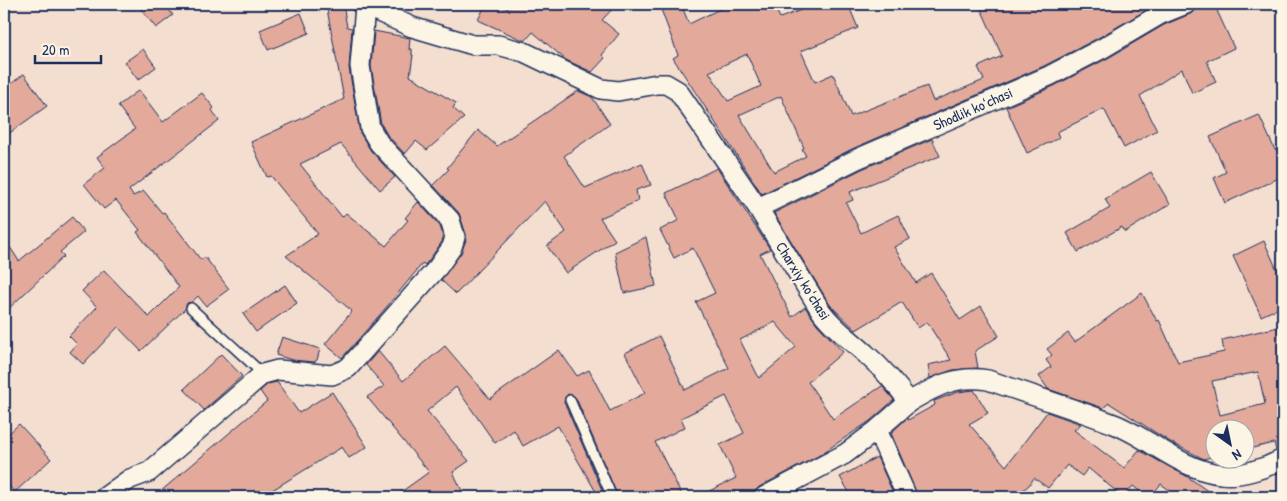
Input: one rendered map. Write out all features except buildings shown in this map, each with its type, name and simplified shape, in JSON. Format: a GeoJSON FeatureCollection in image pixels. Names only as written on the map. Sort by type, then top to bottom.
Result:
{"type":"FeatureCollection","features":[{"type":"Feature","properties":{"kind":"street","name":"Shodlik koʻchasi"},"geometry":{"type":"LineString","coordinates":[[758,208],[857,159],[1049,76],[1103,48],[1159,15],[1186,4]]}},
{"type":"Feature","properties":{"kind":"street","name":"Charxiy koʻchasi"},"geometry":{"type":"LineString","coordinates":[[363,5],[412,27],[473,45],[498,45],[524,52],[601,89],[618,91],[657,84],[672,87],[678,91],[758,208],[820,312],[831,325],[866,354],[894,381],[909,402]]}},
{"type":"Feature","properties":{"kind":"street"},"geometry":{"type":"LineString","coordinates":[[105,497],[130,480],[149,472],[263,374],[278,370],[332,375],[348,368],[438,267],[452,247],[455,238],[450,220],[379,143],[370,128],[360,66],[363,5]]}},
{"type":"Feature","properties":{"kind":"street"},"geometry":{"type":"LineString","coordinates":[[764,497],[845,454],[877,430],[909,402],[937,386],[973,378],[988,380],[1116,425],[1196,468],[1221,475],[1261,468],[1283,459]]}},
{"type":"Feature","properties":{"kind":"street"},"geometry":{"type":"LineString","coordinates":[[877,430],[907,497]]}},
{"type":"Feature","properties":{"kind":"lane"},"geometry":{"type":"LineString","coordinates":[[191,308],[263,374]]}},
{"type":"Feature","properties":{"kind":"lane"},"geometry":{"type":"LineString","coordinates":[[570,400],[612,497]]}}]}
